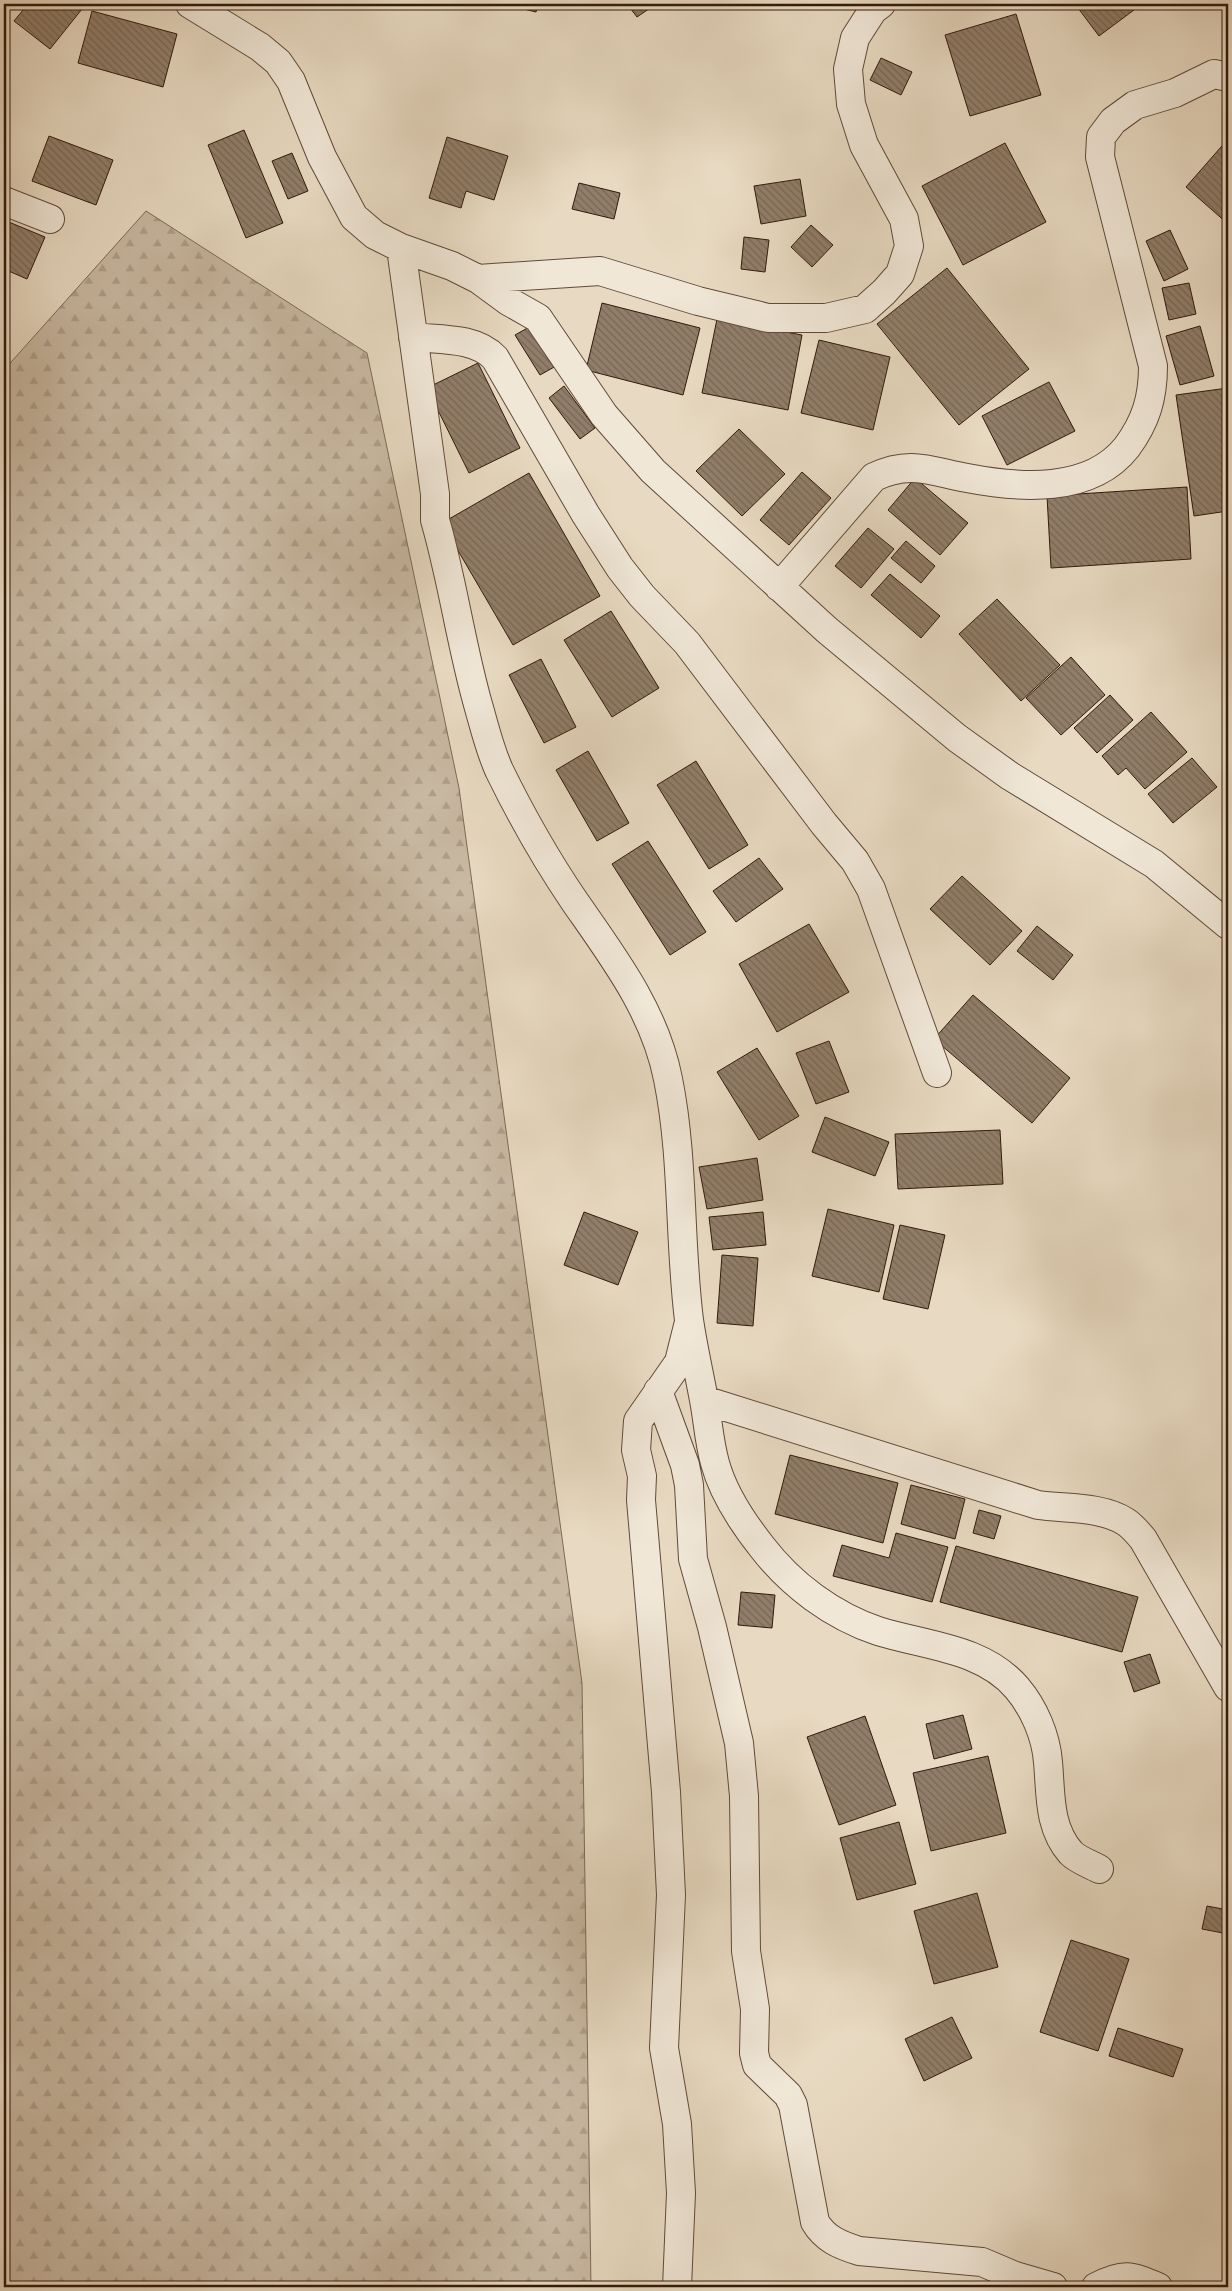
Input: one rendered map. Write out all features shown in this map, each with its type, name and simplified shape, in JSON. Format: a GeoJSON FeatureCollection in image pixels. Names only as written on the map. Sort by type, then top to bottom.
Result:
{"type":"FeatureCollection","features":[{"type":"Feature","properties":{"kind":"street"},"geometry":{"type":"LineString","coordinates":[[190,4],[260,47],[278,62],[291,81],[322,157],[354,217],[375,235],[400,248],[452,266],[538,318],[604,415],[653,471],[779,587],[957,738],[1010,776],[1154,864],[1228,924]]}},
{"type":"Feature","properties":{"kind":"street"},"geometry":{"type":"LineString","coordinates":[[478,280],[600,270],[698,301],[768,318],[826,318],[865,309],[900,274],[909,246],[904,220],[864,145],[851,104],[848,69],[855,38],[873,10],[881,4]]}},
{"type":"Feature","properties":{"kind":"street"},"geometry":{"type":"LineString","coordinates":[[779,587],[874,476],[891,469],[908,467],[1027,486],[1081,478],[1105,469],[1122,453],[1140,429],[1153,387],[1153,366],[1100,156],[1101,137],[1113,121],[1135,105],[1175,92],[1214,74],[1228,77]]}},
{"type":"Feature","properties":{"kind":"street"},"geometry":{"type":"LineString","coordinates":[[4,201],[50,219]]}},
{"type":"Feature","properties":{"kind":"street"},"geometry":{"type":"LineString","coordinates":[[400,248],[435,494],[435,520],[471,682],[494,756],[514,800],[551,866],[635,992],[651,1023],[663,1054],[675,1127],[689,1320],[716,1467],[726,1491],[740,1517],[761,1546],[800,1588],[835,1610],[876,1630],[962,1653],[1003,1673],[1032,1708],[1044,1742],[1048,1757],[1051,1810],[1060,1837],[1074,1856],[1099,1869]]}},
{"type":"Feature","properties":{"kind":"street"},"geometry":{"type":"LineString","coordinates":[[413,337],[482,346],[495,358],[586,515],[620,568],[642,596],[687,644],[824,824],[856,861],[871,889],[937,1073]]}},
{"type":"Feature","properties":{"kind":"street"},"geometry":{"type":"LineString","coordinates":[[677,2287],[681,2193],[677,2124],[664,2048],[671,1895],[666,1792],[641,1500],[642,1476],[636,1450],[638,1421],[678,1362],[689,1320]]}},
{"type":"Feature","properties":{"kind":"street"},"geometry":{"type":"LineString","coordinates":[[658,1391],[685,1465],[689,1492],[693,1559],[712,1627],[738,1742],[744,1796],[746,1952],[755,2009],[754,2053],[757,2065],[788,2095],[793,2105],[815,2222],[821,2233],[844,2246],[859,2251],[982,2262],[1015,2276],[1053,2287]]}},
{"type":"Feature","properties":{"kind":"street"},"geometry":{"type":"LineString","coordinates":[[704,1400],[1038,1506],[1108,1514],[1127,1522],[1143,1539],[1228,1687]]}},
{"type":"Feature","properties":{"kind":"street"},"geometry":{"type":"LineString","coordinates":[[1096,2287],[1110,2279],[1122,2277],[1135,2278],[1158,2287]]}},
{"type":"Feature","properties":{"kind":"green space"},"geometry":{"type":"Polygon","coordinates":[[[146,211],[367,353],[459,788],[582,1683],[591,2287],[4,2287],[4,370],[146,211]]]}},
{"type":"Feature","properties":{"kind":"building"},"geometry":{"type":"Polygon","coordinates":[[[28,4],[86,4],[50,49],[14,21],[28,4]]]}},
{"type":"Feature","properties":{"kind":"building"},"geometry":{"type":"Polygon","coordinates":[[[504,4],[538,4],[536,12],[504,4]]]}},
{"type":"Feature","properties":{"kind":"building"},"geometry":{"type":"Polygon","coordinates":[[[627,4],[656,4],[637,17],[627,4]]]}},
{"type":"Feature","properties":{"kind":"building"},"geometry":{"type":"Polygon","coordinates":[[[1075,4],[1142,4],[1099,36],[1075,4]]]}},
{"type":"Feature","properties":{"kind":"building"},"geometry":{"type":"Polygon","coordinates":[[[92,11],[177,34],[163,87],[78,63],[92,11]]]}},
{"type":"Feature","properties":{"kind":"building"},"geometry":{"type":"Polygon","coordinates":[[[1016,14],[1041,95],[970,116],[945,35],[1016,14]]]}},
{"type":"Feature","properties":{"kind":"building"},"geometry":{"type":"Polygon","coordinates":[[[881,58],[912,72],[901,95],[870,80],[881,58]]]}},
{"type":"Feature","properties":{"kind":"building"},"geometry":{"type":"Polygon","coordinates":[[[244,130],[283,223],[246,238],[208,145],[244,130]]]}},
{"type":"Feature","properties":{"kind":"building"},"geometry":{"type":"Polygon","coordinates":[[[49,136],[113,160],[96,205],[32,181],[49,136]]]}},
{"type":"Feature","properties":{"kind":"building"},"geometry":{"type":"Polygon","coordinates":[[[447,137],[508,156],[494,200],[466,191],[461,208],[429,198],[447,137]]]}},
{"type":"Feature","properties":{"kind":"building"},"geometry":{"type":"Polygon","coordinates":[[[1228,139],[1228,224],[1186,187],[1228,139]]]}},
{"type":"Feature","properties":{"kind":"building"},"geometry":{"type":"Polygon","coordinates":[[[1005,143],[1046,222],[963,265],[922,186],[1005,143]]]}},
{"type":"Feature","properties":{"kind":"building"},"geometry":{"type":"Polygon","coordinates":[[[292,153],[308,191],[288,199],[272,161],[292,153]]]}},
{"type":"Feature","properties":{"kind":"building"},"geometry":{"type":"Polygon","coordinates":[[[800,179],[806,216],[761,224],[754,186],[800,179]]]}},
{"type":"Feature","properties":{"kind":"building"},"geometry":{"type":"Polygon","coordinates":[[[579,183],[620,193],[614,219],[572,209],[579,183]]]}},
{"type":"Feature","properties":{"kind":"building"},"geometry":{"type":"Polygon","coordinates":[[[4,220],[45,237],[27,279],[4,269],[4,220]]]}},
{"type":"Feature","properties":{"kind":"building"},"geometry":{"type":"Polygon","coordinates":[[[811,225],[833,245],[812,267],[791,247],[811,225]]]}},
{"type":"Feature","properties":{"kind":"building"},"geometry":{"type":"Polygon","coordinates":[[[1170,230],[1188,269],[1164,281],[1146,241],[1170,230]]]}},
{"type":"Feature","properties":{"kind":"building"},"geometry":{"type":"Polygon","coordinates":[[[744,237],[769,240],[765,272],[741,269],[744,237]]]}},
{"type":"Feature","properties":{"kind":"building"},"geometry":{"type":"Polygon","coordinates":[[[947,268],[1029,369],[959,425],[877,324],[947,268]]]}},
{"type":"Feature","properties":{"kind":"building"},"geometry":{"type":"Polygon","coordinates":[[[1189,283],[1196,314],[1169,320],[1162,288],[1189,283]]]}},
{"type":"Feature","properties":{"kind":"building"},"geometry":{"type":"Polygon","coordinates":[[[602,303],[700,328],[683,395],[586,370],[602,303]]]}},
{"type":"Feature","properties":{"kind":"building"},"geometry":{"type":"Polygon","coordinates":[[[717,319],[802,335],[788,410],[702,393],[717,319]]]}},
{"type":"Feature","properties":{"kind":"building"},"geometry":{"type":"Polygon","coordinates":[[[531,326],[556,366],[540,375],[515,335],[531,326]]]}},
{"type":"Feature","properties":{"kind":"building"},"geometry":{"type":"Polygon","coordinates":[[[1200,326],[1214,376],[1180,385],[1166,336],[1200,326]]]}},
{"type":"Feature","properties":{"kind":"building"},"geometry":{"type":"Polygon","coordinates":[[[819,340],[890,357],[873,430],[801,413],[819,340]]]}},
{"type":"Feature","properties":{"kind":"building"},"geometry":{"type":"Polygon","coordinates":[[[478,363],[520,448],[469,473],[427,388],[478,363]]]}},
{"type":"Feature","properties":{"kind":"building"},"geometry":{"type":"Polygon","coordinates":[[[1049,382],[1075,431],[1007,465],[982,416],[1049,382]]]}},
{"type":"Feature","properties":{"kind":"building"},"geometry":{"type":"Polygon","coordinates":[[[564,386],[595,428],[580,439],[549,398],[564,386]]]}},
{"type":"Feature","properties":{"kind":"building"},"geometry":{"type":"Polygon","coordinates":[[[1228,388],[1228,511],[1194,516],[1176,395],[1228,388]]]}},
{"type":"Feature","properties":{"kind":"building"},"geometry":{"type":"Polygon","coordinates":[[[739,429],[785,474],[742,516],[696,471],[739,429]]]}},
{"type":"Feature","properties":{"kind":"building"},"geometry":{"type":"Polygon","coordinates":[[[802,472],[831,498],[789,545],[760,520],[802,472]]]}},
{"type":"Feature","properties":{"kind":"building"},"geometry":{"type":"Polygon","coordinates":[[[529,473],[600,596],[513,645],[442,523],[529,473]]]}},
{"type":"Feature","properties":{"kind":"building"},"geometry":{"type":"Polygon","coordinates":[[[915,478],[968,523],[940,555],[888,510],[915,478]]]}},
{"type":"Feature","properties":{"kind":"building"},"geometry":{"type":"Polygon","coordinates":[[[1187,487],[1191,559],[1051,568],[1047,496],[1187,487]]]}},
{"type":"Feature","properties":{"kind":"building"},"geometry":{"type":"Polygon","coordinates":[[[868,528],[894,549],[861,588],[835,566],[868,528]]]}},
{"type":"Feature","properties":{"kind":"building"},"geometry":{"type":"Polygon","coordinates":[[[906,541],[935,566],[921,583],[891,558],[906,541]]]}},
{"type":"Feature","properties":{"kind":"building"},"geometry":{"type":"Polygon","coordinates":[[[890,574],[940,616],[921,638],[871,595],[890,574]]]}},
{"type":"Feature","properties":{"kind":"building"},"geometry":{"type":"Polygon","coordinates":[[[997,599],[1060,665],[1021,701],[959,634],[997,599]]]}},
{"type":"Feature","properties":{"kind":"building"},"geometry":{"type":"Polygon","coordinates":[[[611,611],[659,688],[612,717],[564,640],[611,611]]]}},
{"type":"Feature","properties":{"kind":"building"},"geometry":{"type":"Polygon","coordinates":[[[1071,657],[1105,695],[1061,735],[1026,698],[1071,657]]]}},
{"type":"Feature","properties":{"kind":"building"},"geometry":{"type":"Polygon","coordinates":[[[541,659],[576,727],[544,743],[509,675],[541,659]]]}},
{"type":"Feature","properties":{"kind":"building"},"geometry":{"type":"Polygon","coordinates":[[[1110,695],[1133,720],[1097,753],[1074,728],[1110,695]]]}},
{"type":"Feature","properties":{"kind":"building"},"geometry":{"type":"Polygon","coordinates":[[[1151,712],[1187,752],[1145,789],[1126,768],[1118,775],[1102,756],[1151,712]]]}},
{"type":"Feature","properties":{"kind":"building"},"geometry":{"type":"Polygon","coordinates":[[[588,751],[629,823],[597,841],[556,770],[588,751]]]}},
{"type":"Feature","properties":{"kind":"building"},"geometry":{"type":"Polygon","coordinates":[[[1192,758],[1217,787],[1173,823],[1148,794],[1192,758]]]}},
{"type":"Feature","properties":{"kind":"building"},"geometry":{"type":"Polygon","coordinates":[[[696,761],[748,845],[709,869],[657,785],[696,761]]]}},
{"type":"Feature","properties":{"kind":"building"},"geometry":{"type":"Polygon","coordinates":[[[648,841],[706,932],[670,955],[612,864],[648,841]]]}},
{"type":"Feature","properties":{"kind":"building"},"geometry":{"type":"Polygon","coordinates":[[[759,858],[783,889],[736,922],[713,891],[759,858]]]}},
{"type":"Feature","properties":{"kind":"building"},"geometry":{"type":"Polygon","coordinates":[[[962,876],[1022,931],[990,965],[930,909],[962,876]]]}},
{"type":"Feature","properties":{"kind":"building"},"geometry":{"type":"Polygon","coordinates":[[[809,924],[849,992],[777,1032],[739,964],[809,924]]]}},
{"type":"Feature","properties":{"kind":"building"},"geometry":{"type":"Polygon","coordinates":[[[1037,926],[1073,955],[1053,980],[1017,951],[1037,926]]]}},
{"type":"Feature","properties":{"kind":"building"},"geometry":{"type":"Polygon","coordinates":[[[973,995],[1070,1078],[1032,1123],[934,1039],[973,995]]]}},
{"type":"Feature","properties":{"kind":"building"},"geometry":{"type":"Polygon","coordinates":[[[829,1041],[849,1092],[816,1104],[796,1053],[829,1041]]]}},
{"type":"Feature","properties":{"kind":"building"},"geometry":{"type":"Polygon","coordinates":[[[757,1048],[799,1116],[759,1140],[717,1072],[757,1048]]]}},
{"type":"Feature","properties":{"kind":"building"},"geometry":{"type":"Polygon","coordinates":[[[825,1117],[889,1142],[875,1176],[812,1152],[825,1117]]]}},
{"type":"Feature","properties":{"kind":"building"},"geometry":{"type":"Polygon","coordinates":[[[1000,1130],[1003,1184],[898,1189],[895,1134],[1000,1130]]]}},
{"type":"Feature","properties":{"kind":"building"},"geometry":{"type":"Polygon","coordinates":[[[757,1158],[763,1200],[707,1209],[699,1167],[757,1158]]]}},
{"type":"Feature","properties":{"kind":"building"},"geometry":{"type":"Polygon","coordinates":[[[828,1209],[894,1225],[879,1292],[812,1276],[828,1209]]]}},
{"type":"Feature","properties":{"kind":"building"},"geometry":{"type":"Polygon","coordinates":[[[584,1212],[638,1232],[618,1285],[564,1265],[584,1212]]]}},
{"type":"Feature","properties":{"kind":"building"},"geometry":{"type":"Polygon","coordinates":[[[763,1212],[766,1245],[713,1250],[709,1217],[763,1212]]]}},
{"type":"Feature","properties":{"kind":"building"},"geometry":{"type":"Polygon","coordinates":[[[900,1225],[945,1235],[928,1309],[883,1299],[900,1225]]]}},
{"type":"Feature","properties":{"kind":"building"},"geometry":{"type":"Polygon","coordinates":[[[722,1255],[758,1258],[753,1326],[717,1323],[722,1255]]]}},
{"type":"Feature","properties":{"kind":"building"},"geometry":{"type":"Polygon","coordinates":[[[790,1455],[898,1483],[883,1543],[775,1514],[790,1455]]]}},
{"type":"Feature","properties":{"kind":"building"},"geometry":{"type":"Polygon","coordinates":[[[911,1485],[965,1499],[955,1539],[901,1524],[911,1485]]]}},
{"type":"Feature","properties":{"kind":"building"},"geometry":{"type":"Polygon","coordinates":[[[979,1510],[1001,1516],[994,1539],[973,1533],[979,1510]]]}},
{"type":"Feature","properties":{"kind":"building"},"geometry":{"type":"Polygon","coordinates":[[[896,1533],[948,1547],[932,1602],[833,1576],[842,1545],[889,1558],[896,1533]]]}},
{"type":"Feature","properties":{"kind":"building"},"geometry":{"type":"Polygon","coordinates":[[[956,1546],[1138,1597],[1122,1652],[940,1602],[956,1546]]]}},
{"type":"Feature","properties":{"kind":"building"},"geometry":{"type":"Polygon","coordinates":[[[741,1592],[775,1595],[772,1628],[738,1625],[741,1592]]]}},
{"type":"Feature","properties":{"kind":"building"},"geometry":{"type":"Polygon","coordinates":[[[1150,1654],[1160,1683],[1134,1692],[1124,1662],[1150,1654]]]}},
{"type":"Feature","properties":{"kind":"building"},"geometry":{"type":"Polygon","coordinates":[[[963,1715],[972,1749],[934,1759],[926,1724],[963,1715]]]}},
{"type":"Feature","properties":{"kind":"building"},"geometry":{"type":"Polygon","coordinates":[[[865,1716],[896,1805],[839,1825],[807,1737],[865,1716]]]}},
{"type":"Feature","properties":{"kind":"building"},"geometry":{"type":"Polygon","coordinates":[[[988,1756],[1006,1833],[931,1851],[913,1773],[988,1756]]]}},
{"type":"Feature","properties":{"kind":"building"},"geometry":{"type":"Polygon","coordinates":[[[899,1822],[916,1884],[857,1900],[840,1838],[899,1822]]]}},
{"type":"Feature","properties":{"kind":"building"},"geometry":{"type":"Polygon","coordinates":[[[977,1893],[998,1967],[934,1984],[914,1911],[977,1893]]]}},
{"type":"Feature","properties":{"kind":"building"},"geometry":{"type":"Polygon","coordinates":[[[1207,1906],[1228,1910],[1228,1934],[1202,1929],[1207,1906]]]}},
{"type":"Feature","properties":{"kind":"building"},"geometry":{"type":"Polygon","coordinates":[[[1071,1940],[1129,1959],[1098,2051],[1040,2032],[1071,1940]]]}},
{"type":"Feature","properties":{"kind":"building"},"geometry":{"type":"Polygon","coordinates":[[[952,2017],[972,2058],[924,2081],[905,2039],[952,2017]]]}},
{"type":"Feature","properties":{"kind":"building"},"geometry":{"type":"Polygon","coordinates":[[[1118,2028],[1183,2049],[1173,2077],[1109,2056],[1118,2028]]]}}]}
